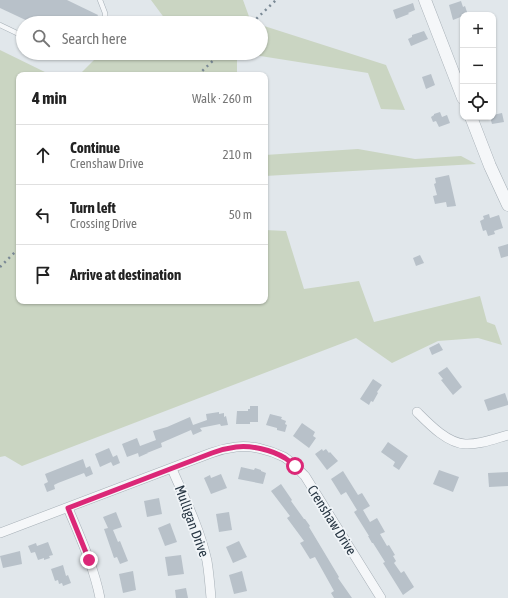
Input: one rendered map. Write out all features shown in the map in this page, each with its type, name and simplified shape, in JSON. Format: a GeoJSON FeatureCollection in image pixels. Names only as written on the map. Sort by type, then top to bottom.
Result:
{"type":"FeatureCollection","features":[{"type":"Feature","properties":{"kind":"street"},"geometry":{"type":"LineString","coordinates":[[425,0],[460,90]]}},
{"type":"Feature","properties":{"kind":"street"},"geometry":{"type":"LineString","coordinates":[[472,120],[490,166],[508,205]]}},
{"type":"Feature","properties":{"kind":"street"},"geometry":{"type":"LineString","coordinates":[[417,412],[445,437],[461,444],[478,443],[508,435]]}},
{"type":"Feature","properties":{"kind":"street","name":"Crenshaw Drive"},"geometry":{"type":"LineString","coordinates":[[0,533],[212,453],[237,446],[249,447],[272,452],[284,458],[305,476],[381,598]]}},
{"type":"Feature","properties":{"kind":"street","name":"Mulligan Drive"},"geometry":{"type":"LineString","coordinates":[[172,469],[196,525],[203,547],[211,598]]}},
{"type":"Feature","properties":{"kind":"street"},"geometry":{"type":"LineString","coordinates":[[68,508],[94,573],[100,598]]}},
{"type":"Feature","properties":{"kind":"lane"},"geometry":{"type":"LineString","coordinates":[[100,0],[105,16]]}},
{"type":"Feature","properties":{"kind":"lane"},"geometry":{"type":"LineString","coordinates":[[0,25],[16,33]]}},
{"type":"Feature","properties":{"kind":"green space"},"geometry":{"type":"Polygon","coordinates":[[[151,0],[243,0],[249,16],[163,16],[151,0]]]}},
{"type":"Feature","properties":{"kind":"green space"},"geometry":{"type":"Polygon","coordinates":[[[268,27],[386,65],[405,110],[381,109],[368,73],[268,57],[268,27]]]}},
{"type":"Feature","properties":{"kind":"green space"},"geometry":{"type":"Polygon","coordinates":[[[0,50],[16,58],[16,60],[20,60],[45,72],[16,72],[16,304],[268,304],[268,230],[286,231],[304,289],[359,281],[374,322],[480,296],[487,322],[495,325],[502,345],[478,338],[438,341],[392,363],[356,338],[22,466],[5,456],[0,457],[0,50]]]}},
{"type":"Feature","properties":{"kind":"green space"},"geometry":{"type":"Polygon","coordinates":[[[94,60],[237,60],[237,72],[82,72],[94,60]]]}},
{"type":"Feature","properties":{"kind":"green space"},"geometry":{"type":"Polygon","coordinates":[[[358,149],[415,159],[461,156],[476,164],[268,176],[268,155],[358,149]]]}},
{"type":"Feature","properties":{"kind":"building"},"geometry":{"type":"Polygon","coordinates":[[[0,0],[67,0],[98,15],[17,16],[0,8],[0,0]]]}},
{"type":"Feature","properties":{"kind":"building"},"geometry":{"type":"Polygon","coordinates":[[[461,1],[467,12],[460,12],[460,17],[453,20],[449,5],[461,1]]]}},
{"type":"Feature","properties":{"kind":"building"},"geometry":{"type":"Polygon","coordinates":[[[413,3],[415,10],[396,19],[393,10],[413,3]]]}},
{"type":"Feature","properties":{"kind":"building"},"geometry":{"type":"Polygon","coordinates":[[[424,31],[428,39],[411,46],[408,39],[412,37],[412,35],[424,31]]]}},
{"type":"Feature","properties":{"kind":"building"},"geometry":{"type":"Polygon","coordinates":[[[431,74],[435,85],[426,89],[422,77],[431,74]]]}},
{"type":"Feature","properties":{"kind":"building"},"geometry":{"type":"Polygon","coordinates":[[[440,112],[442,117],[447,115],[450,123],[439,127],[436,121],[433,122],[431,117],[440,112]]]}},
{"type":"Feature","properties":{"kind":"building"},"geometry":{"type":"Polygon","coordinates":[[[502,113],[504,122],[492,124],[491,120],[496,120],[496,114],[502,113]]]}},
{"type":"Feature","properties":{"kind":"building"},"geometry":{"type":"Polygon","coordinates":[[[449,175],[456,206],[447,207],[446,202],[435,204],[433,196],[437,195],[434,184],[436,183],[435,178],[449,175]]]}},
{"type":"Feature","properties":{"kind":"building"},"geometry":{"type":"Polygon","coordinates":[[[489,214],[490,218],[499,215],[503,228],[494,231],[495,234],[488,236],[486,230],[483,231],[480,221],[484,219],[483,216],[489,214]]]}},
{"type":"Feature","properties":{"kind":"building"},"geometry":{"type":"Polygon","coordinates":[[[508,244],[508,256],[501,258],[498,247],[508,244]]]}},
{"type":"Feature","properties":{"kind":"building"},"geometry":{"type":"Polygon","coordinates":[[[420,255],[424,263],[416,266],[413,258],[420,255]]]}},
{"type":"Feature","properties":{"kind":"building"},"geometry":{"type":"Polygon","coordinates":[[[439,343],[443,350],[432,355],[429,348],[439,343]]]}},
{"type":"Feature","properties":{"kind":"building"},"geometry":{"type":"Polygon","coordinates":[[[447,367],[462,387],[453,395],[441,380],[443,379],[438,373],[447,367]]]}},
{"type":"Feature","properties":{"kind":"building"},"geometry":{"type":"Polygon","coordinates":[[[373,379],[382,385],[373,402],[371,401],[369,405],[360,399],[373,379]]]}},
{"type":"Feature","properties":{"kind":"building"},"geometry":{"type":"Polygon","coordinates":[[[505,393],[508,405],[488,411],[484,400],[505,393]]]}},
{"type":"Feature","properties":{"kind":"building"},"geometry":{"type":"Polygon","coordinates":[[[250,406],[258,406],[258,422],[250,422],[250,424],[236,424],[237,411],[248,411],[250,406]]]}},
{"type":"Feature","properties":{"kind":"building"},"geometry":{"type":"Polygon","coordinates":[[[219,412],[219,414],[224,413],[224,417],[226,416],[228,425],[221,426],[220,424],[200,428],[202,431],[193,435],[191,430],[161,443],[162,447],[139,457],[138,453],[127,457],[122,444],[137,438],[140,446],[156,440],[153,431],[167,427],[190,417],[193,425],[207,420],[206,414],[219,412]]]}},
{"type":"Feature","properties":{"kind":"building"},"geometry":{"type":"Polygon","coordinates":[[[270,414],[282,417],[281,419],[286,421],[285,424],[287,425],[285,432],[266,425],[270,414]]]}},
{"type":"Feature","properties":{"kind":"building"},"geometry":{"type":"Polygon","coordinates":[[[302,423],[315,432],[313,436],[316,438],[309,448],[293,436],[302,423]]]}},
{"type":"Feature","properties":{"kind":"building"},"geometry":{"type":"Polygon","coordinates":[[[388,442],[408,456],[399,470],[393,466],[395,462],[381,452],[388,442]]]}},
{"type":"Feature","properties":{"kind":"building"},"geometry":{"type":"Polygon","coordinates":[[[109,448],[113,457],[117,455],[120,463],[113,466],[111,462],[100,467],[95,454],[109,448]]]}},
{"type":"Feature","properties":{"kind":"building"},"geometry":{"type":"Polygon","coordinates":[[[322,449],[323,451],[326,449],[329,453],[330,452],[338,461],[327,470],[315,454],[322,449]]]}},
{"type":"Feature","properties":{"kind":"building"},"geometry":{"type":"Polygon","coordinates":[[[83,459],[86,468],[90,466],[93,474],[86,477],[84,473],[58,483],[54,485],[55,489],[47,492],[44,484],[48,482],[45,474],[83,459]]]}},
{"type":"Feature","properties":{"kind":"building"},"geometry":{"type":"Polygon","coordinates":[[[241,467],[254,470],[255,468],[266,473],[263,484],[238,479],[241,467]]]}},
{"type":"Feature","properties":{"kind":"building"},"geometry":{"type":"Polygon","coordinates":[[[439,470],[459,477],[453,492],[433,484],[439,470]]]}},
{"type":"Feature","properties":{"kind":"building"},"geometry":{"type":"Polygon","coordinates":[[[343,471],[358,495],[362,493],[370,506],[363,510],[370,522],[377,518],[385,532],[380,534],[387,546],[389,545],[395,555],[393,556],[396,561],[394,563],[401,573],[404,571],[414,587],[403,595],[383,563],[385,562],[354,512],[357,510],[346,492],[341,495],[331,479],[343,471]]]}},
{"type":"Feature","properties":{"kind":"building"},"geometry":{"type":"Polygon","coordinates":[[[508,472],[508,486],[489,487],[488,473],[508,472]]]}},
{"type":"Feature","properties":{"kind":"building"},"geometry":{"type":"Polygon","coordinates":[[[221,474],[227,488],[211,494],[204,478],[210,475],[211,478],[221,474]]]}},
{"type":"Feature","properties":{"kind":"building"},"geometry":{"type":"Polygon","coordinates":[[[281,484],[292,500],[291,501],[310,526],[309,527],[339,577],[338,578],[352,598],[334,598],[331,593],[334,591],[315,557],[310,559],[300,543],[304,541],[287,518],[290,516],[271,491],[281,484]]]}},
{"type":"Feature","properties":{"kind":"building"},"geometry":{"type":"Polygon","coordinates":[[[159,498],[162,514],[147,517],[144,501],[159,498]]]}},
{"type":"Feature","properties":{"kind":"building"},"geometry":{"type":"Polygon","coordinates":[[[116,512],[122,527],[113,530],[118,542],[120,541],[128,561],[120,564],[117,557],[114,558],[104,529],[108,528],[103,517],[116,512]]]}},
{"type":"Feature","properties":{"kind":"building"},"geometry":{"type":"Polygon","coordinates":[[[229,512],[232,530],[219,532],[216,514],[229,512]]]}},
{"type":"Feature","properties":{"kind":"building"},"geometry":{"type":"Polygon","coordinates":[[[170,523],[177,542],[165,546],[158,528],[170,523]]]}},
{"type":"Feature","properties":{"kind":"building"},"geometry":{"type":"Polygon","coordinates":[[[239,541],[247,557],[233,563],[226,547],[239,541]]]}},
{"type":"Feature","properties":{"kind":"building"},"geometry":{"type":"Polygon","coordinates":[[[48,542],[53,555],[44,560],[44,558],[38,560],[35,552],[31,553],[28,546],[36,543],[37,546],[48,542]]]}},
{"type":"Feature","properties":{"kind":"building"},"geometry":{"type":"Polygon","coordinates":[[[20,551],[22,564],[3,568],[0,556],[20,551]]]}},
{"type":"Feature","properties":{"kind":"building"},"geometry":{"type":"Polygon","coordinates":[[[181,555],[184,574],[168,576],[165,557],[181,555]]]}},
{"type":"Feature","properties":{"kind":"building"},"geometry":{"type":"Polygon","coordinates":[[[63,565],[66,576],[68,575],[71,583],[63,586],[62,583],[59,584],[58,580],[55,581],[51,569],[63,565]]]}},
{"type":"Feature","properties":{"kind":"building"},"geometry":{"type":"Polygon","coordinates":[[[133,571],[136,590],[123,593],[119,574],[133,571]]]}},
{"type":"Feature","properties":{"kind":"building"},"geometry":{"type":"Polygon","coordinates":[[[242,571],[247,591],[234,594],[229,575],[242,571]]]}},
{"type":"Feature","properties":{"kind":"building"},"geometry":{"type":"Polygon","coordinates":[[[186,588],[188,598],[176,598],[175,590],[186,588]]]}},
{"type":"Feature","properties":{"kind":"railway"},"geometry":{"type":"LineString","coordinates":[[259,16],[276,0]]}},
{"type":"Feature","properties":{"kind":"railway"},"geometry":{"type":"LineString","coordinates":[[201,72],[214,60]]}},
{"type":"Feature","properties":{"kind":"railway"},"geometry":{"type":"LineString","coordinates":[[0,267],[16,251]]}},
{"type":"Feature","properties":{"kind":"route"},"geometry":{"type":"LineString","coordinates":[[89,560],[68,508],[212,453],[237,446],[272,452],[295,466]]}}]}
